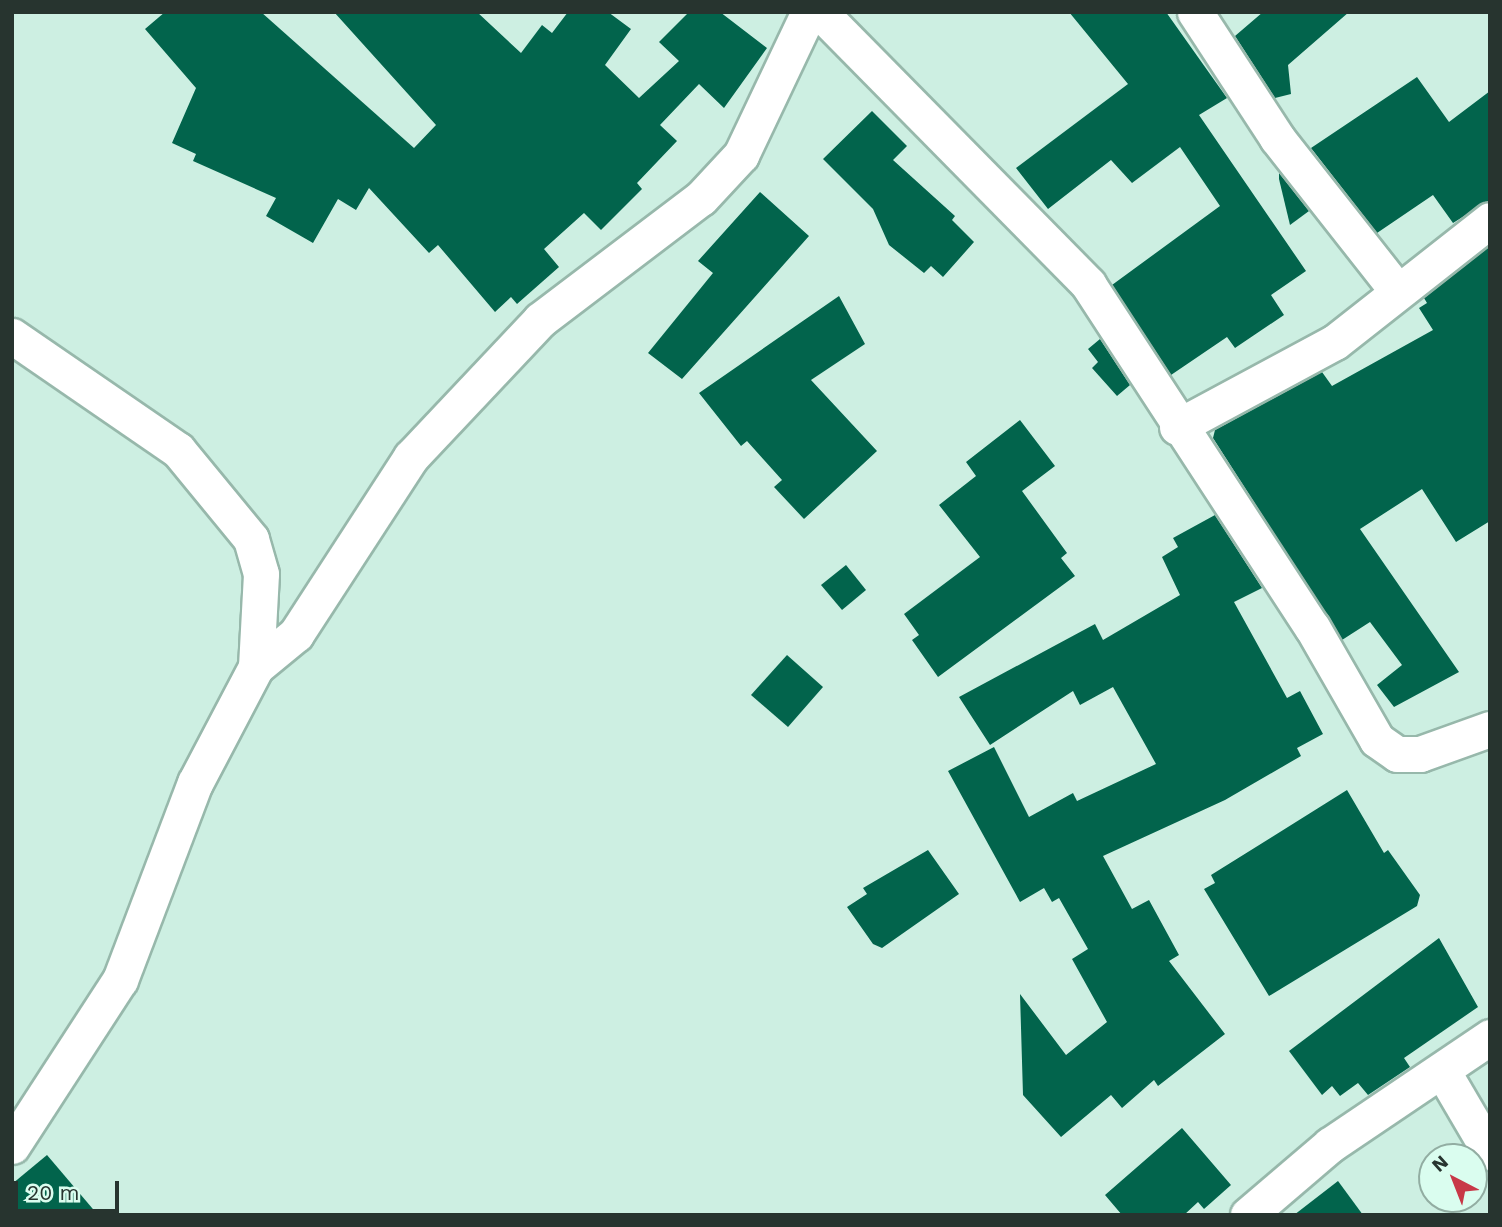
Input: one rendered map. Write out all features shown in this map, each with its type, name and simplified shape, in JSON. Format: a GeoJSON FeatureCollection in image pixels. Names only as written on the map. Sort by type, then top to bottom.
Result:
{"type":"FeatureCollection","features":[{"type":"Feature","properties":{"kind":"street"},"geometry":{"type":"LineString","coordinates":[[12,1146],[120,980],[195,783],[256,667],[296,634],[411,457],[540,320],[701,198],[741,155],[808,12]]}},
{"type":"Feature","properties":{"kind":"street"},"geometry":{"type":"LineString","coordinates":[[820,12],[1088,285],[1177,427],[1312,626],[1377,740],[1397,754],[1420,754],[1490,729]]}},
{"type":"Feature","properties":{"kind":"street"},"geometry":{"type":"LineString","coordinates":[[1195,12],[1277,138],[1396,289]]}},
{"type":"Feature","properties":{"kind":"street"},"geometry":{"type":"LineString","coordinates":[[1177,427],[1335,342],[1396,289],[1490,220]]}},
{"type":"Feature","properties":{"kind":"street"},"geometry":{"type":"LineString","coordinates":[[12,335],[178,450],[251,539],[261,574],[256,667]]}},
{"type":"Feature","properties":{"kind":"street"},"geometry":{"type":"LineString","coordinates":[[1248,1215],[1330,1145],[1443,1072],[1490,1037]]}},
{"type":"Feature","properties":{"kind":"street"},"geometry":{"type":"LineString","coordinates":[[1443,1072],[1490,1152]]}},
{"type":"Feature","properties":{"kind":"building"},"geometry":{"type":"Polygon","coordinates":[[[165,12],[261,12],[414,148],[436,125],[334,12],[477,12],[521,53],[542,25],[552,33],[568,12],[608,12],[631,29],[605,65],[639,98],[679,61],[659,42],[689,12],[720,12],[767,48],[724,108],[699,84],[660,125],[677,141],[637,183],[642,189],[601,230],[584,213],[544,249],[559,267],[517,304],[511,297],[495,312],[438,245],[429,253],[369,188],[356,210],[338,199],[313,243],[266,216],[276,198],[193,161],[196,154],[172,143],[196,88],[145,29],[165,12]]]}},
{"type":"Feature","properties":{"kind":"building"},"geometry":{"type":"Polygon","coordinates":[[[1069,12],[1166,12],[1227,98],[1199,115],[1306,271],[1271,295],[1284,315],[1235,348],[1227,337],[1171,375],[1112,285],[1220,206],[1180,147],[1132,183],[1111,160],[1048,209],[1016,168],[1128,84],[1069,12]]]}},
{"type":"Feature","properties":{"kind":"building"},"geometry":{"type":"Polygon","coordinates":[[[1263,12],[1349,12],[1288,65],[1291,94],[1275,98],[1235,36],[1263,12]]]}},
{"type":"Feature","properties":{"kind":"building"},"geometry":{"type":"Polygon","coordinates":[[[1417,77],[1449,122],[1490,91],[1490,200],[1453,223],[1433,195],[1377,233],[1311,148],[1417,77]]]}},
{"type":"Feature","properties":{"kind":"building"},"geometry":{"type":"Polygon","coordinates":[[[872,111],[907,146],[893,160],[955,216],[952,220],[974,242],[943,277],[931,266],[924,273],[889,245],[873,209],[823,159],[872,111]]]}},
{"type":"Feature","properties":{"kind":"building"},"geometry":{"type":"Polygon","coordinates":[[[1279,173],[1309,211],[1290,225],[1279,179],[1279,173]]]}},
{"type":"Feature","properties":{"kind":"building"},"geometry":{"type":"Polygon","coordinates":[[[760,192],[809,236],[682,379],[648,353],[713,273],[698,261],[760,192]]]}},
{"type":"Feature","properties":{"kind":"building"},"geometry":{"type":"Polygon","coordinates":[[[1490,246],[1490,521],[1456,542],[1422,489],[1360,529],[1459,672],[1394,707],[1377,685],[1402,665],[1370,622],[1342,640],[1213,438],[1215,430],[1322,372],[1332,386],[1433,330],[1419,308],[1427,303],[1424,298],[1490,246]]]}},
{"type":"Feature","properties":{"kind":"building"},"geometry":{"type":"Polygon","coordinates":[[[839,296],[865,344],[811,380],[877,451],[804,519],[774,487],[782,480],[747,441],[741,446],[699,393],[839,296]]]}},
{"type":"Feature","properties":{"kind":"building"},"geometry":{"type":"Polygon","coordinates":[[[1100,339],[1130,385],[1117,396],[1092,368],[1098,362],[1088,349],[1100,339]]]}},
{"type":"Feature","properties":{"kind":"building"},"geometry":{"type":"Polygon","coordinates":[[[1020,420],[1055,466],[1022,491],[1067,553],[1061,558],[1075,576],[938,677],[912,640],[919,635],[904,614],[980,557],[939,505],[976,476],[966,462],[1020,420]]]}},
{"type":"Feature","properties":{"kind":"building"},"geometry":{"type":"Polygon","coordinates":[[[1215,515],[1262,588],[1234,602],[1287,698],[1300,691],[1323,734],[1297,748],[1301,756],[1225,800],[1103,856],[1132,909],[1149,900],[1179,955],[1169,961],[1225,1034],[1158,1086],[1154,1080],[1122,1108],[1111,1095],[1061,1137],[1023,1095],[1020,994],[1066,1055],[1107,1022],[1072,959],[1088,949],[1059,898],[1052,902],[1044,888],[1020,902],[948,771],[994,747],[1029,817],[1073,793],[1077,801],[1156,764],[1113,687],[1080,705],[1073,691],[990,745],[959,697],[1095,624],[1103,640],[1180,595],[1162,557],[1178,547],[1173,538],[1215,515]]]}},
{"type":"Feature","properties":{"kind":"building"},"geometry":{"type":"Polygon","coordinates":[[[846,565],[866,590],[842,610],[821,585],[846,565]]]}},
{"type":"Feature","properties":{"kind":"building"},"geometry":{"type":"Polygon","coordinates":[[[787,655],[823,687],[788,727],[751,695],[787,655]]]}},
{"type":"Feature","properties":{"kind":"building"},"geometry":{"type":"Polygon","coordinates":[[[1347,790],[1384,853],[1388,850],[1420,895],[1417,906],[1269,996],[1204,889],[1215,883],[1211,875],[1347,790]]]}},
{"type":"Feature","properties":{"kind":"building"},"geometry":{"type":"Polygon","coordinates":[[[928,850],[959,894],[882,948],[873,944],[847,907],[867,894],[863,888],[928,850]]]}},
{"type":"Feature","properties":{"kind":"building"},"geometry":{"type":"Polygon","coordinates":[[[1439,938],[1478,1007],[1404,1058],[1410,1067],[1368,1095],[1358,1083],[1340,1096],[1332,1086],[1322,1095],[1289,1051],[1439,938]]]}},
{"type":"Feature","properties":{"kind":"building"},"geometry":{"type":"Polygon","coordinates":[[[1182,1128],[1231,1185],[1204,1209],[1198,1202],[1184,1215],[1122,1215],[1105,1195],[1182,1128]]]}},
{"type":"Feature","properties":{"kind":"building"},"geometry":{"type":"Polygon","coordinates":[[[47,1155],[98,1215],[12,1215],[12,1184],[47,1155]]]}},
{"type":"Feature","properties":{"kind":"building"},"geometry":{"type":"Polygon","coordinates":[[[1338,1181],[1363,1215],[1294,1215],[1338,1181]]]}}]}
